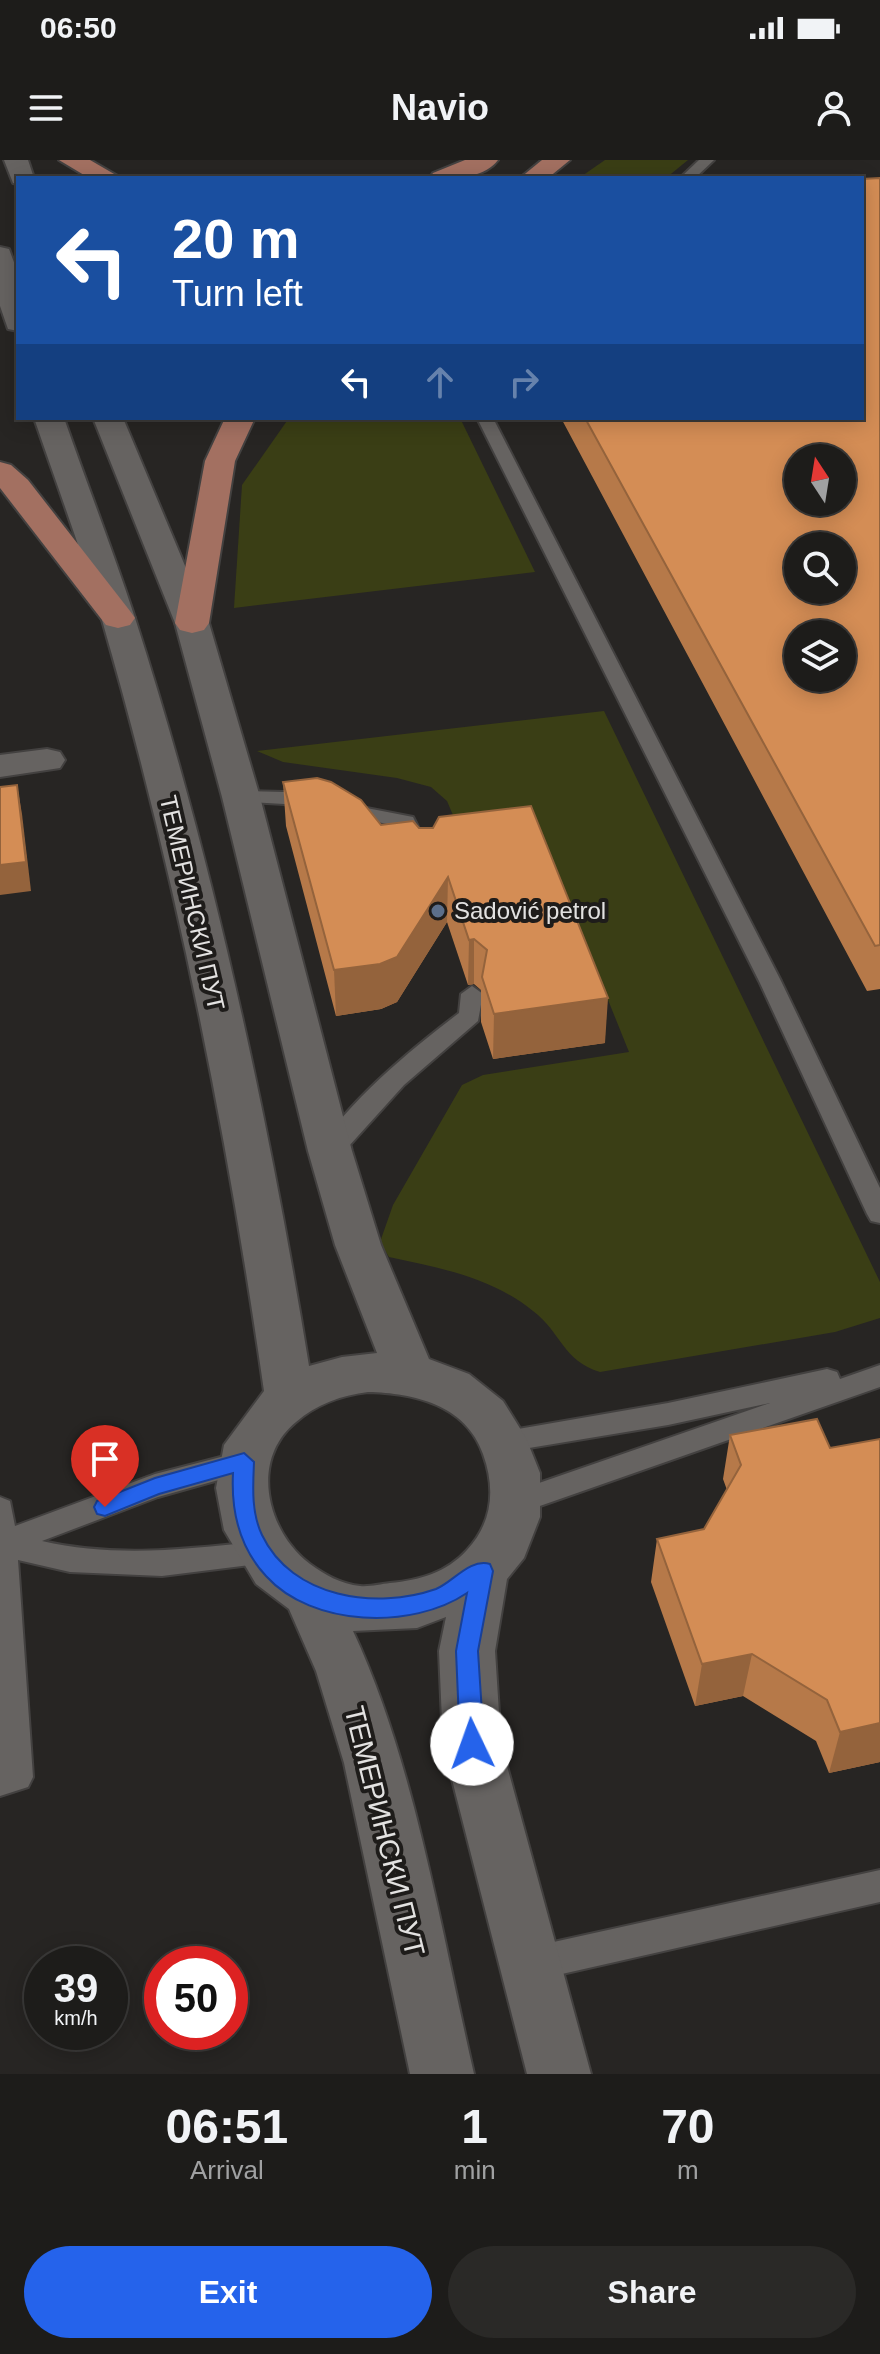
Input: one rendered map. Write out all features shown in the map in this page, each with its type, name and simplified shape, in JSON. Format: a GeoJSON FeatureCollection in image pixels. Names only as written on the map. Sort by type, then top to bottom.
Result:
{"type":"FeatureCollection","features":[{"type":"Feature","properties":{"kind":"main road"},"geometry":{"type":"LineString","coordinates":[[71,160],[105,176]]}},
{"type":"Feature","properties":{"kind":"main road"},"geometry":{"type":"LineString","coordinates":[[447,176],[486,160]]}},
{"type":"Feature","properties":{"kind":"main road"},"geometry":{"type":"LineString","coordinates":[[535,176],[558,160]]}},
{"type":"Feature","properties":{"kind":"main road"},"geometry":{"type":"LineString","coordinates":[[0,255],[16,315]]}},
{"type":"Feature","properties":{"kind":"main road","name":"ТЕМЕРИНСКИ ПУТ"},"geometry":{"type":"LineString","coordinates":[[50,420],[118,618],[190,879],[261,1210],[290,1400]]}},
{"type":"Feature","properties":{"kind":"main road"},"geometry":{"type":"LineString","coordinates":[[109,420],[192,623],[241,797],[330,1151],[358,1245],[410,1374]]}},
{"type":"Feature","properties":{"kind":"main road"},"geometry":{"type":"LineString","coordinates":[[192,623],[217,475],[239,420]]}},
{"type":"Feature","properties":{"kind":"main road"},"geometry":{"type":"LineString","coordinates":[[0,471],[17,487],[118,618]]}},
{"type":"Feature","properties":{"kind":"main road"},"geometry":{"type":"LineString","coordinates":[[0,766],[47,760]]}},
{"type":"Feature","properties":{"kind":"main road"},"geometry":{"type":"LineString","coordinates":[[368,1372],[410,1374],[450,1387],[483,1410],[505,1441],[517,1502],[507,1539],[482,1571],[445,1596],[400,1608],[354,1608],[309,1594],[274,1571],[251,1537],[242,1501],[244,1462],[261,1427],[290,1400],[326,1380],[368,1372]]}},
{"type":"Feature","properties":{"kind":"main road"},"geometry":{"type":"LineString","coordinates":[[482,1571],[467,1651],[472,1744],[559,2074]]}},
{"type":"Feature","properties":{"kind":"main road","name":"ТЕМЕРИНСКИ ПУТ"},"geometry":{"type":"LineString","coordinates":[[309,1594],[344,1671],[373,1763],[442,2074]]}},
{"type":"Feature","properties":{"kind":"lane"},"geometry":{"type":"LineString","coordinates":[[689,176],[707,160]]}},
{"type":"Feature","properties":{"kind":"lane"},"geometry":{"type":"LineString","coordinates":[[486,420],[770,981],[880,1214]]}},
{"type":"Feature","properties":{"kind":"lane"},"geometry":{"type":"LineString","coordinates":[[241,797],[284,798],[406,821],[426,864]]}},
{"type":"Feature","properties":{"kind":"lane"},"geometry":{"type":"LineString","coordinates":[[330,1151],[367,1105],[433,1043],[470,1016],[472,994]]}},
{"type":"Feature","properties":{"kind":"lane"},"geometry":{"type":"LineString","coordinates":[[505,1441],[668,1414],[880,1368]]}},
{"type":"Feature","properties":{"kind":"lane"},"geometry":{"type":"LineString","coordinates":[[517,1502],[880,1376]]}},
{"type":"Feature","properties":{"kind":"lane"},"geometry":{"type":"LineString","coordinates":[[2,1544],[155,1486],[244,1462]]}},
{"type":"Feature","properties":{"kind":"lane"},"geometry":{"type":"LineString","coordinates":[[0,1509],[17,1777],[0,1781]]}},
{"type":"Feature","properties":{"kind":"lane"},"geometry":{"type":"LineString","coordinates":[[2,1544],[70,1560],[162,1564],[263,1553]]}},
{"type":"Feature","properties":{"kind":"lane"},"geometry":{"type":"LineString","coordinates":[[531,1964],[880,1886]]}},
{"type":"Feature","properties":{"kind":"green space"},"geometry":{"type":"Polygon","coordinates":[[[605,160],[688,160],[668,176],[582,176],[605,160]]]}},
{"type":"Feature","properties":{"kind":"green space"},"geometry":{"type":"Polygon","coordinates":[[[288,420],[461,420],[535,572],[234,608],[242,485],[288,420]]]}},
{"type":"Feature","properties":{"kind":"green space"},"geometry":{"type":"Polygon","coordinates":[[[604,711],[880,1282],[880,1318],[835,1332],[600,1372],[578,1361],[542,1319],[517,1299],[464,1275],[389,1257],[380,1242],[393,1205],[462,1085],[483,1075],[629,1052],[542,836],[466,846],[447,801],[431,787],[397,778],[283,762],[257,751],[604,711]]]}},
{"type":"Feature","properties":{"kind":"building"},"geometry":{"type":"Polygon","coordinates":[[[880,178],[880,945],[875,946],[586,420],[864,420],[864,179],[880,178]]]}},
{"type":"Feature","properties":{"kind":"building"},"geometry":{"type":"Polygon","coordinates":[[[317,778],[331,782],[361,800],[381,825],[413,821],[419,828],[433,828],[439,817],[531,806],[608,998],[494,1014],[482,977],[487,950],[474,939],[469,940],[448,877],[397,957],[380,964],[334,970],[283,782],[317,778]]]}},
{"type":"Feature","properties":{"kind":"building"},"geometry":{"type":"Polygon","coordinates":[[[17,785],[26,862],[0,865],[0,787],[17,785]]]}},
{"type":"Feature","properties":{"kind":"building"},"geometry":{"type":"Polygon","coordinates":[[[817,1419],[830,1448],[880,1439],[880,1723],[840,1732],[827,1700],[752,1654],[702,1664],[657,1539],[704,1529],[741,1465],[730,1435],[817,1419]]]}},
{"type":"Feature","properties":{"kind":"place","name":"Sadović petrol"},"geometry":{"type":"Point","coordinates":[438,911]}},
{"type":"Feature","properties":{"kind":"route"},"geometry":{"type":"LineString","coordinates":[[105,1507],[155,1486],[244,1462],[242,1501],[251,1537],[274,1571],[309,1594],[354,1608],[400,1608],[445,1596],[482,1571],[467,1651],[472,1744]]}}]}
